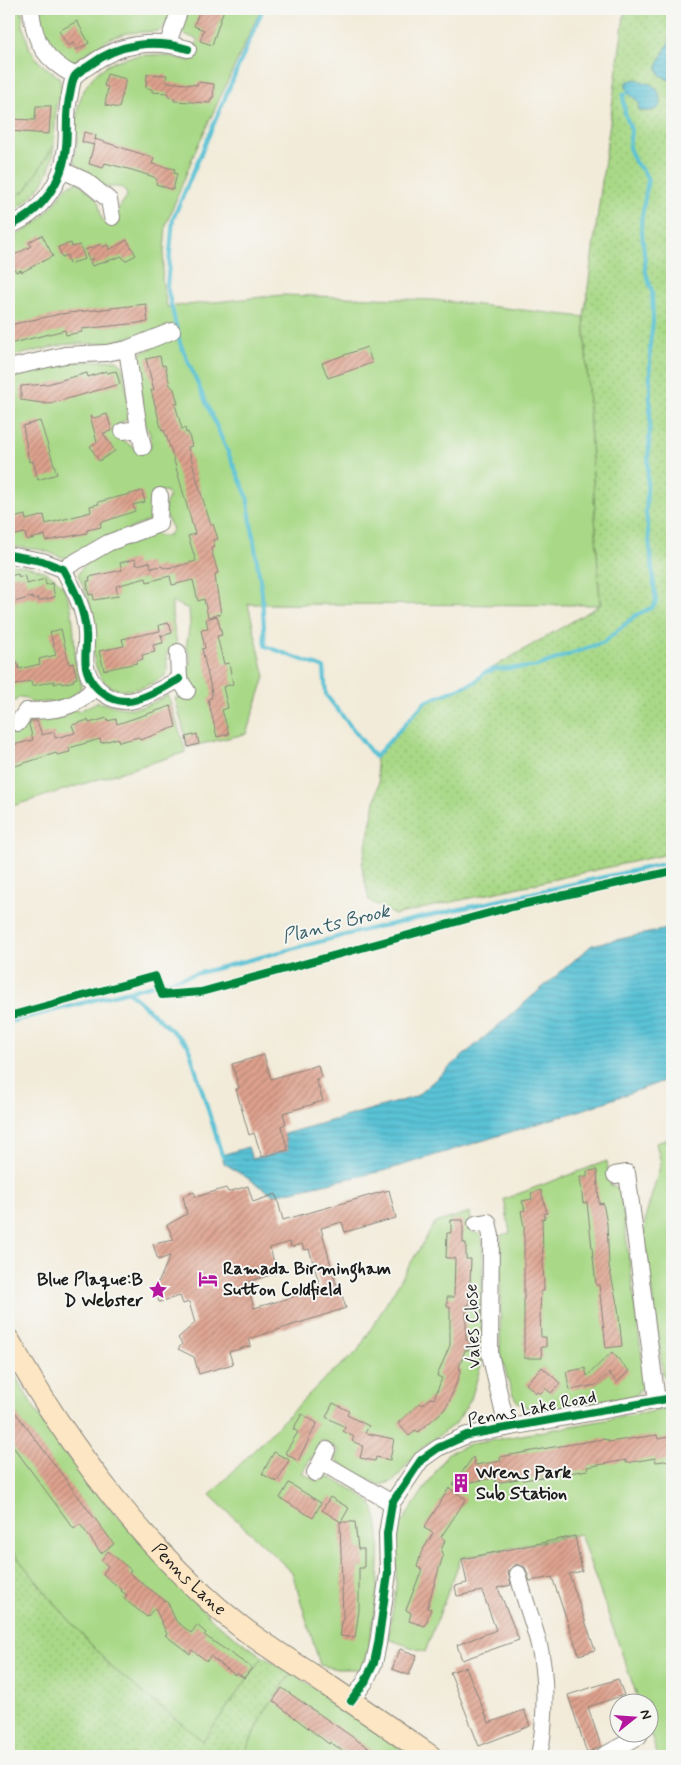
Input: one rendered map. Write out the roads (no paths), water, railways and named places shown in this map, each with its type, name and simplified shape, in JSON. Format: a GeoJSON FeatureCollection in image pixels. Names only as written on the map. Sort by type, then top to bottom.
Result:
{"type":"FeatureCollection","features":[{"type":"Feature","properties":{"kind":"main road","name":"Penns Lane"},"geometry":{"type":"LineString","coordinates":[[9,1341],[37,1392],[61,1428],[148,1537],[195,1586],[245,1630],[430,1756]]}},
{"type":"Feature","properties":{"kind":"street"},"geometry":{"type":"LineString","coordinates":[[31,9],[33,27],[41,49],[61,68],[75,76]]}},
{"type":"Feature","properties":{"kind":"street"},"geometry":{"type":"LineString","coordinates":[[168,43],[180,9]]}},
{"type":"Feature","properties":{"kind":"street"},"geometry":{"type":"LineString","coordinates":[[9,226],[19,222],[44,202],[62,170],[66,147],[68,103],[75,76],[100,58],[118,49],[139,44],[168,43],[188,49]]}},
{"type":"Feature","properties":{"kind":"street"},"geometry":{"type":"LineString","coordinates":[[62,170],[86,180],[115,196],[112,217]]}},
{"type":"Feature","properties":{"kind":"street"},"geometry":{"type":"LineString","coordinates":[[9,368],[65,355],[106,353],[127,348],[172,331]]}},
{"type":"Feature","properties":{"kind":"street"},"geometry":{"type":"LineString","coordinates":[[127,348],[143,447]]}},
{"type":"Feature","properties":{"kind":"street"},"geometry":{"type":"LineString","coordinates":[[123,431],[140,428]]}},
{"type":"Feature","properties":{"kind":"street"},"geometry":{"type":"LineString","coordinates":[[63,569],[108,543],[160,524],[160,496]]}},
{"type":"Feature","properties":{"kind":"street"},"geometry":{"type":"LineString","coordinates":[[9,555],[42,561],[63,569],[74,588],[81,608],[86,633],[86,667],[95,687],[110,697],[137,700],[183,685],[178,652]]}},
{"type":"Feature","properties":{"kind":"street"},"geometry":{"type":"LineString","coordinates":[[22,712],[59,710],[86,698],[95,687]]}},
{"type":"Feature","properties":{"kind":"street"},"geometry":{"type":"LineString","coordinates":[[627,1173],[665,1400]]}},
{"type":"Feature","properties":{"kind":"street","name":"Vales Close"},"geometry":{"type":"LineString","coordinates":[[488,1222],[491,1236],[490,1354],[507,1428]]}},
{"type":"Feature","properties":{"kind":"street","name":"Penns Lake Road"},"geometry":{"type":"LineString","coordinates":[[351,1701],[365,1682],[374,1663],[388,1573],[387,1534],[392,1503],[413,1470],[438,1448],[468,1435],[665,1400]]}},
{"type":"Feature","properties":{"kind":"street"},"geometry":{"type":"LineString","coordinates":[[321,1462],[392,1503]]}},
{"type":"Feature","properties":{"kind":"street"},"geometry":{"type":"LineString","coordinates":[[518,1574],[532,1599],[543,1669],[540,1756]]}},
{"type":"Feature","properties":{"kind":"street"},"geometry":{"type":"LineString","coordinates":[[603,1756],[628,1742]]}},
{"type":"Feature","properties":{"kind":"water"},"geometry":{"type":"Polygon","coordinates":[[[672,38],[672,79],[669,80],[660,75],[657,67],[672,38]]]}},
{"type":"Feature","properties":{"kind":"water"},"geometry":{"type":"Polygon","coordinates":[[[635,79],[651,84],[657,89],[661,105],[659,107],[648,111],[639,110],[639,103],[630,94],[626,86],[626,82],[635,79]]]}},
{"type":"Feature","properties":{"kind":"water"},"geometry":{"type":"Polygon","coordinates":[[[672,928],[672,1078],[582,1110],[387,1170],[274,1195],[224,1163],[222,1155],[248,1147],[252,1159],[288,1150],[284,1134],[415,1097],[592,945],[672,928]]]}},
{"type":"Feature","properties":{"kind":"waterway"},"geometry":{"type":"LineString","coordinates":[[263,9],[173,219],[167,287],[180,343],[247,496],[262,593],[265,646],[324,668],[326,695],[375,757],[425,702],[475,682],[484,673],[495,669],[534,667],[604,642],[636,615],[653,607],[656,602],[646,512],[650,420],[650,344],[653,321],[652,291],[646,273],[641,222],[648,180],[635,162],[629,148],[631,130],[625,113],[623,95],[627,93]]}},
{"type":"Feature","properties":{"kind":"waterway","name":"Plants Brook"},"geometry":{"type":"LineString","coordinates":[[9,1022],[369,929],[672,862]]}},
{"type":"Feature","properties":{"kind":"waterway"},"geometry":{"type":"LineString","coordinates":[[129,992],[188,1045],[222,1155]]}},
{"type":"Feature","properties":{"kind":"place","name":"Ramada Birmingham Sutton Coldfield"},"geometry":{"type":"Point","coordinates":[208,1279]}},
{"type":"Feature","properties":{"kind":"place","name":"Blue Plaque:B D Webster"},"geometry":{"type":"Point","coordinates":[158,1290]}},
{"type":"Feature","properties":{"kind":"place","name":"Wrens Park Sub Station"},"geometry":{"type":"Point","coordinates":[461,1483]}}]}
